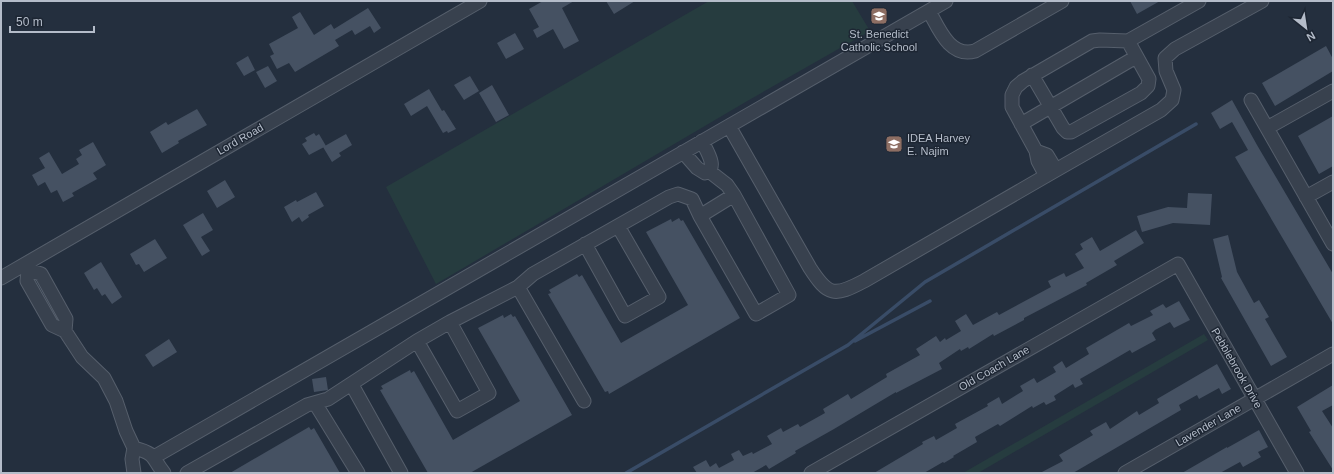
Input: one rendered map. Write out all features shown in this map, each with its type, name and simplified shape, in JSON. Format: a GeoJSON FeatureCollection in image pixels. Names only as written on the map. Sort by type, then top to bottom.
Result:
{"type":"FeatureCollection","features":[{"type":"Feature","properties":{"kind":"street","name":"Lord Road"},"geometry":{"type":"LineString","coordinates":[[1,278],[26,267],[480,1]]}},
{"type":"Feature","properties":{"kind":"street"},"geometry":{"type":"LineString","coordinates":[[154,457],[946,1]]}},
{"type":"Feature","properties":{"kind":"street"},"geometry":{"type":"LineString","coordinates":[[929,11],[949,44],[960,52],[967,53],[975,51],[1062,1]]}},
{"type":"Feature","properties":{"kind":"street"},"geometry":{"type":"LineString","coordinates":[[1051,173],[1046,155],[1036,151],[1012,107],[1012,95],[1016,87],[1032,75],[1092,41],[1128,41],[1200,1]]}},
{"type":"Feature","properties":{"kind":"street"},"geometry":{"type":"LineString","coordinates":[[729,126],[820,284],[832,291],[846,291],[1161,110],[1172,100],[1174,90],[1166,70],[1165,58],[1175,49],[1262,1]]}},
{"type":"Feature","properties":{"kind":"street"},"geometry":{"type":"LineString","coordinates":[[1032,75],[1063,128],[1067,132],[1071,132],[1141,93],[1147,88],[1150,81],[1128,41]]}},
{"type":"Feature","properties":{"kind":"street"},"geometry":{"type":"LineString","coordinates":[[1021,124],[1136,57]]}},
{"type":"Feature","properties":{"kind":"street"},"geometry":{"type":"LineString","coordinates":[[1267,128],[1333,91]]}},
{"type":"Feature","properties":{"kind":"street"},"geometry":{"type":"LineString","coordinates":[[1251,100],[1333,244]]}},
{"type":"Feature","properties":{"kind":"street"},"geometry":{"type":"LineString","coordinates":[[702,141],[711,161],[711,168],[709,171]]}},
{"type":"Feature","properties":{"kind":"street"},"geometry":{"type":"LineString","coordinates":[[683,152],[692,164],[701,172],[705,173],[709,171]]}},
{"type":"Feature","properties":{"kind":"street"},"geometry":{"type":"LineString","coordinates":[[187,473],[308,405],[328,399],[352,385],[417,341],[518,287],[533,274],[584,244],[668,197],[678,194],[692,199],[700,216],[756,314],[789,295],[734,195],[727,185],[709,171]]}},
{"type":"Feature","properties":{"kind":"street"},"geometry":{"type":"LineString","coordinates":[[1306,197],[1333,182]]}},
{"type":"Feature","properties":{"kind":"street"},"geometry":{"type":"LineString","coordinates":[[700,216],[734,195]]}},
{"type":"Feature","properties":{"kind":"street"},"geometry":{"type":"LineString","coordinates":[[584,244],[624,316],[659,297],[618,226]]}},
{"type":"Feature","properties":{"kind":"street","name":"Pebblebrook Drive"},"geometry":{"type":"LineString","coordinates":[[1178,264],[1297,473]]}},
{"type":"Feature","properties":{"kind":"street","name":"Old Coach Lane"},"geometry":{"type":"LineString","coordinates":[[811,473],[1178,264]]}},
{"type":"Feature","properties":{"kind":"street"},"geometry":{"type":"LineString","coordinates":[[26,267],[41,274],[66,319],[65,331],[82,357],[104,378],[116,401],[126,431],[134,448],[132,459],[133,468],[143,473]]}},
{"type":"Feature","properties":{"kind":"street"},"geometry":{"type":"LineString","coordinates":[[518,287],[584,401]]}},
{"type":"Feature","properties":{"kind":"street"},"geometry":{"type":"LineString","coordinates":[[417,341],[457,411],[489,393],[450,322]]}},
{"type":"Feature","properties":{"kind":"street","name":"Lavender Lane"},"geometry":{"type":"LineString","coordinates":[[1124,473],[1333,354]]}},
{"type":"Feature","properties":{"kind":"street"},"geometry":{"type":"LineString","coordinates":[[352,385],[401,473]]}},
{"type":"Feature","properties":{"kind":"street"},"geometry":{"type":"LineString","coordinates":[[315,403],[358,473]]}},
{"type":"Feature","properties":{"kind":"street"},"geometry":{"type":"LineString","coordinates":[[134,448],[148,452],[154,457],[164,473]]}},
{"type":"Feature","properties":{"kind":"green space"},"geometry":{"type":"Polygon","coordinates":[[[709,1],[852,1],[870,31],[749,100],[436,284],[386,187],[709,1]]]}},
{"type":"Feature","properties":{"kind":"green space"},"geometry":{"type":"Polygon","coordinates":[[[1204,334],[1208,340],[978,473],[963,473],[1204,334]]]}},
{"type":"Feature","properties":{"kind":"building"},"geometry":{"type":"Polygon","coordinates":[[[543,1],[574,1],[562,8],[579,41],[564,49],[553,29],[537,38],[533,30],[539,27],[529,9],[543,1]]]}},
{"type":"Feature","properties":{"kind":"building"},"geometry":{"type":"Polygon","coordinates":[[[606,1],[635,1],[614,14],[606,1]]]}},
{"type":"Feature","properties":{"kind":"building"},"geometry":{"type":"Polygon","coordinates":[[[1130,1],[1160,1],[1137,14],[1130,1]]]}},
{"type":"Feature","properties":{"kind":"building"},"geometry":{"type":"Polygon","coordinates":[[[368,8],[381,28],[374,33],[370,26],[355,35],[352,30],[335,40],[339,46],[295,72],[289,63],[277,69],[270,56],[274,54],[269,44],[298,28],[292,17],[300,12],[314,35],[331,24],[334,29],[368,8]]]}},
{"type":"Feature","properties":{"kind":"building"},"geometry":{"type":"Polygon","coordinates":[[[515,33],[524,49],[506,59],[497,43],[515,33]]]}},
{"type":"Feature","properties":{"kind":"building"},"geometry":{"type":"Polygon","coordinates":[[[1326,46],[1333,59],[1333,71],[1275,106],[1262,83],[1326,46]]]}},
{"type":"Feature","properties":{"kind":"building"},"geometry":{"type":"Polygon","coordinates":[[[248,56],[255,70],[244,76],[236,63],[248,56]]]}},
{"type":"Feature","properties":{"kind":"building"},"geometry":{"type":"Polygon","coordinates":[[[268,66],[277,81],[265,88],[256,72],[268,66]]]}},
{"type":"Feature","properties":{"kind":"building"},"geometry":{"type":"Polygon","coordinates":[[[470,76],[479,91],[464,100],[454,85],[470,76]]]}},
{"type":"Feature","properties":{"kind":"building"},"geometry":{"type":"Polygon","coordinates":[[[492,85],[509,115],[496,122],[479,93],[492,85]]]}},
{"type":"Feature","properties":{"kind":"building"},"geometry":{"type":"Polygon","coordinates":[[[429,89],[442,111],[444,110],[456,129],[448,133],[447,131],[443,133],[427,106],[411,116],[404,104],[429,89]]]}},
{"type":"Feature","properties":{"kind":"building"},"geometry":{"type":"Polygon","coordinates":[[[1232,100],[1333,274],[1333,324],[1235,157],[1248,150],[1232,122],[1220,129],[1211,113],[1232,100]]]}},
{"type":"Feature","properties":{"kind":"building"},"geometry":{"type":"Polygon","coordinates":[[[197,109],[207,125],[178,141],[179,143],[162,153],[150,132],[166,122],[168,125],[197,109]]]}},
{"type":"Feature","properties":{"kind":"building"},"geometry":{"type":"Polygon","coordinates":[[[1333,116],[1333,166],[1319,174],[1298,136],[1333,116]]]}},
{"type":"Feature","properties":{"kind":"building"},"geometry":{"type":"Polygon","coordinates":[[[314,133],[316,136],[319,134],[326,146],[309,155],[302,144],[307,141],[305,138],[314,133]]]}},
{"type":"Feature","properties":{"kind":"building"},"geometry":{"type":"Polygon","coordinates":[[[346,134],[352,145],[339,153],[341,156],[332,162],[323,147],[346,134]]]}},
{"type":"Feature","properties":{"kind":"building"},"geometry":{"type":"Polygon","coordinates":[[[93,142],[106,165],[93,173],[97,179],[72,193],[74,196],[63,202],[57,190],[51,193],[45,182],[38,186],[32,175],[45,168],[39,158],[49,152],[62,174],[79,164],[76,159],[82,155],[79,150],[93,142]]]}},
{"type":"Feature","properties":{"kind":"building"},"geometry":{"type":"Polygon","coordinates":[[[225,180],[235,197],[217,208],[207,191],[225,180]]]}},
{"type":"Feature","properties":{"kind":"building"},"geometry":{"type":"Polygon","coordinates":[[[316,192],[324,206],[308,215],[309,217],[302,222],[299,217],[292,222],[284,207],[296,200],[297,202],[316,192]]]}},
{"type":"Feature","properties":{"kind":"building"},"geometry":{"type":"Polygon","coordinates":[[[1188,193],[1212,194],[1210,225],[1173,223],[1142,232],[1137,216],[1168,207],[1187,208],[1188,193]]]}},
{"type":"Feature","properties":{"kind":"building"},"geometry":{"type":"Polygon","coordinates":[[[203,213],[213,230],[201,237],[210,251],[202,256],[183,225],[203,213]]]}},
{"type":"Feature","properties":{"kind":"building"},"geometry":{"type":"Polygon","coordinates":[[[679,218],[681,221],[683,220],[740,318],[609,394],[608,391],[605,392],[548,294],[551,293],[549,290],[577,274],[579,277],[582,275],[621,343],[688,305],[646,232],[671,219],[672,222],[679,218]]]}},
{"type":"Feature","properties":{"kind":"building"},"geometry":{"type":"Polygon","coordinates":[[[1136,230],[1144,243],[1114,261],[1117,265],[1086,283],[1087,285],[1024,318],[1024,320],[994,336],[993,334],[969,349],[968,347],[961,351],[960,349],[939,363],[942,369],[896,392],[795,451],[796,453],[769,469],[766,465],[752,473],[697,473],[693,467],[706,460],[710,467],[716,463],[719,468],[734,460],[731,454],[739,450],[743,456],[752,452],[753,454],[772,444],[767,436],[781,428],[783,432],[798,424],[800,427],[825,413],[823,409],[848,394],[851,399],[887,377],[886,374],[920,355],[916,349],[936,336],[940,342],[945,338],[946,340],[961,331],[955,321],[966,314],[973,325],[997,312],[999,315],[1051,287],[1048,281],[1064,273],[1066,277],[1084,268],[1075,254],[1083,249],[1080,244],[1092,237],[1100,251],[1136,230]]]}},
{"type":"Feature","properties":{"kind":"building"},"geometry":{"type":"Polygon","coordinates":[[[1228,235],[1237,272],[1254,303],[1259,300],[1269,317],[1265,319],[1287,357],[1271,366],[1221,278],[1213,239],[1228,235]]]}},
{"type":"Feature","properties":{"kind":"building"},"geometry":{"type":"Polygon","coordinates":[[[155,239],[167,258],[144,272],[139,264],[136,265],[130,254],[155,239]]]}},
{"type":"Feature","properties":{"kind":"building"},"geometry":{"type":"Polygon","coordinates":[[[101,262],[122,297],[112,304],[105,294],[102,296],[97,288],[94,290],[84,273],[101,262]]]}},
{"type":"Feature","properties":{"kind":"building"},"geometry":{"type":"Polygon","coordinates":[[[1179,301],[1190,320],[1174,328],[1170,322],[1155,330],[1152,333],[1156,340],[1132,353],[1130,350],[1080,379],[1083,384],[1075,388],[1073,384],[1054,396],[1056,400],[1046,405],[1044,402],[1033,408],[1032,406],[1000,426],[998,424],[975,437],[977,442],[944,463],[943,462],[924,473],[874,473],[923,444],[922,442],[934,436],[936,440],[957,428],[955,424],[988,406],[987,404],[999,397],[1002,404],[1023,391],[1020,386],[1034,378],[1037,383],[1056,372],[1053,367],[1062,361],[1066,368],[1089,354],[1086,348],[1129,323],[1131,326],[1153,315],[1150,311],[1163,304],[1166,308],[1179,301]]]}},
{"type":"Feature","properties":{"kind":"building"},"geometry":{"type":"Polygon","coordinates":[[[511,314],[513,317],[515,316],[572,415],[470,473],[428,473],[380,390],[383,389],[381,386],[410,370],[411,373],[414,371],[453,440],[520,401],[478,328],[503,315],[504,318],[511,314]]]}},
{"type":"Feature","properties":{"kind":"building"},"geometry":{"type":"Polygon","coordinates":[[[169,339],[177,352],[153,367],[145,355],[169,339]]]}},
{"type":"Feature","properties":{"kind":"building"},"geometry":{"type":"Polygon","coordinates":[[[1217,364],[1231,389],[1222,394],[1219,388],[1199,399],[1197,395],[1179,405],[1181,410],[1073,473],[1040,473],[1063,461],[1059,455],[1093,435],[1090,431],[1106,422],[1110,429],[1137,411],[1139,415],[1159,403],[1157,399],[1217,364]]]}},
{"type":"Feature","properties":{"kind":"building"},"geometry":{"type":"Polygon","coordinates":[[[326,377],[328,390],[314,392],[312,379],[326,377]]]}},
{"type":"Feature","properties":{"kind":"building"},"geometry":{"type":"Polygon","coordinates":[[[1333,385],[1333,405],[1322,411],[1333,428],[1333,470],[1309,432],[1311,431],[1297,407],[1333,385]]]}},
{"type":"Feature","properties":{"kind":"building"},"geometry":{"type":"Polygon","coordinates":[[[309,427],[311,430],[314,428],[340,473],[230,473],[309,427]]]}},
{"type":"Feature","properties":{"kind":"building"},"geometry":{"type":"Polygon","coordinates":[[[1259,430],[1268,447],[1258,452],[1261,457],[1243,467],[1240,462],[1220,473],[1182,473],[1227,447],[1259,430]]]}},
{"type":"Feature","properties":{"kind":"waterway"},"geometry":{"type":"LineString","coordinates":[[626,473],[848,345],[925,282],[1196,124]]}},
{"type":"Feature","properties":{"kind":"waterway"},"geometry":{"type":"LineString","coordinates":[[855,341],[930,301]]}},
{"type":"Feature","properties":{"kind":"place","name":"St. Benedict Catholic School"},"geometry":{"type":"Point","coordinates":[879,16]}},
{"type":"Feature","properties":{"kind":"place","name":"IDEA Harvey E. Najim"},"geometry":{"type":"Point","coordinates":[894,144]}}]}
